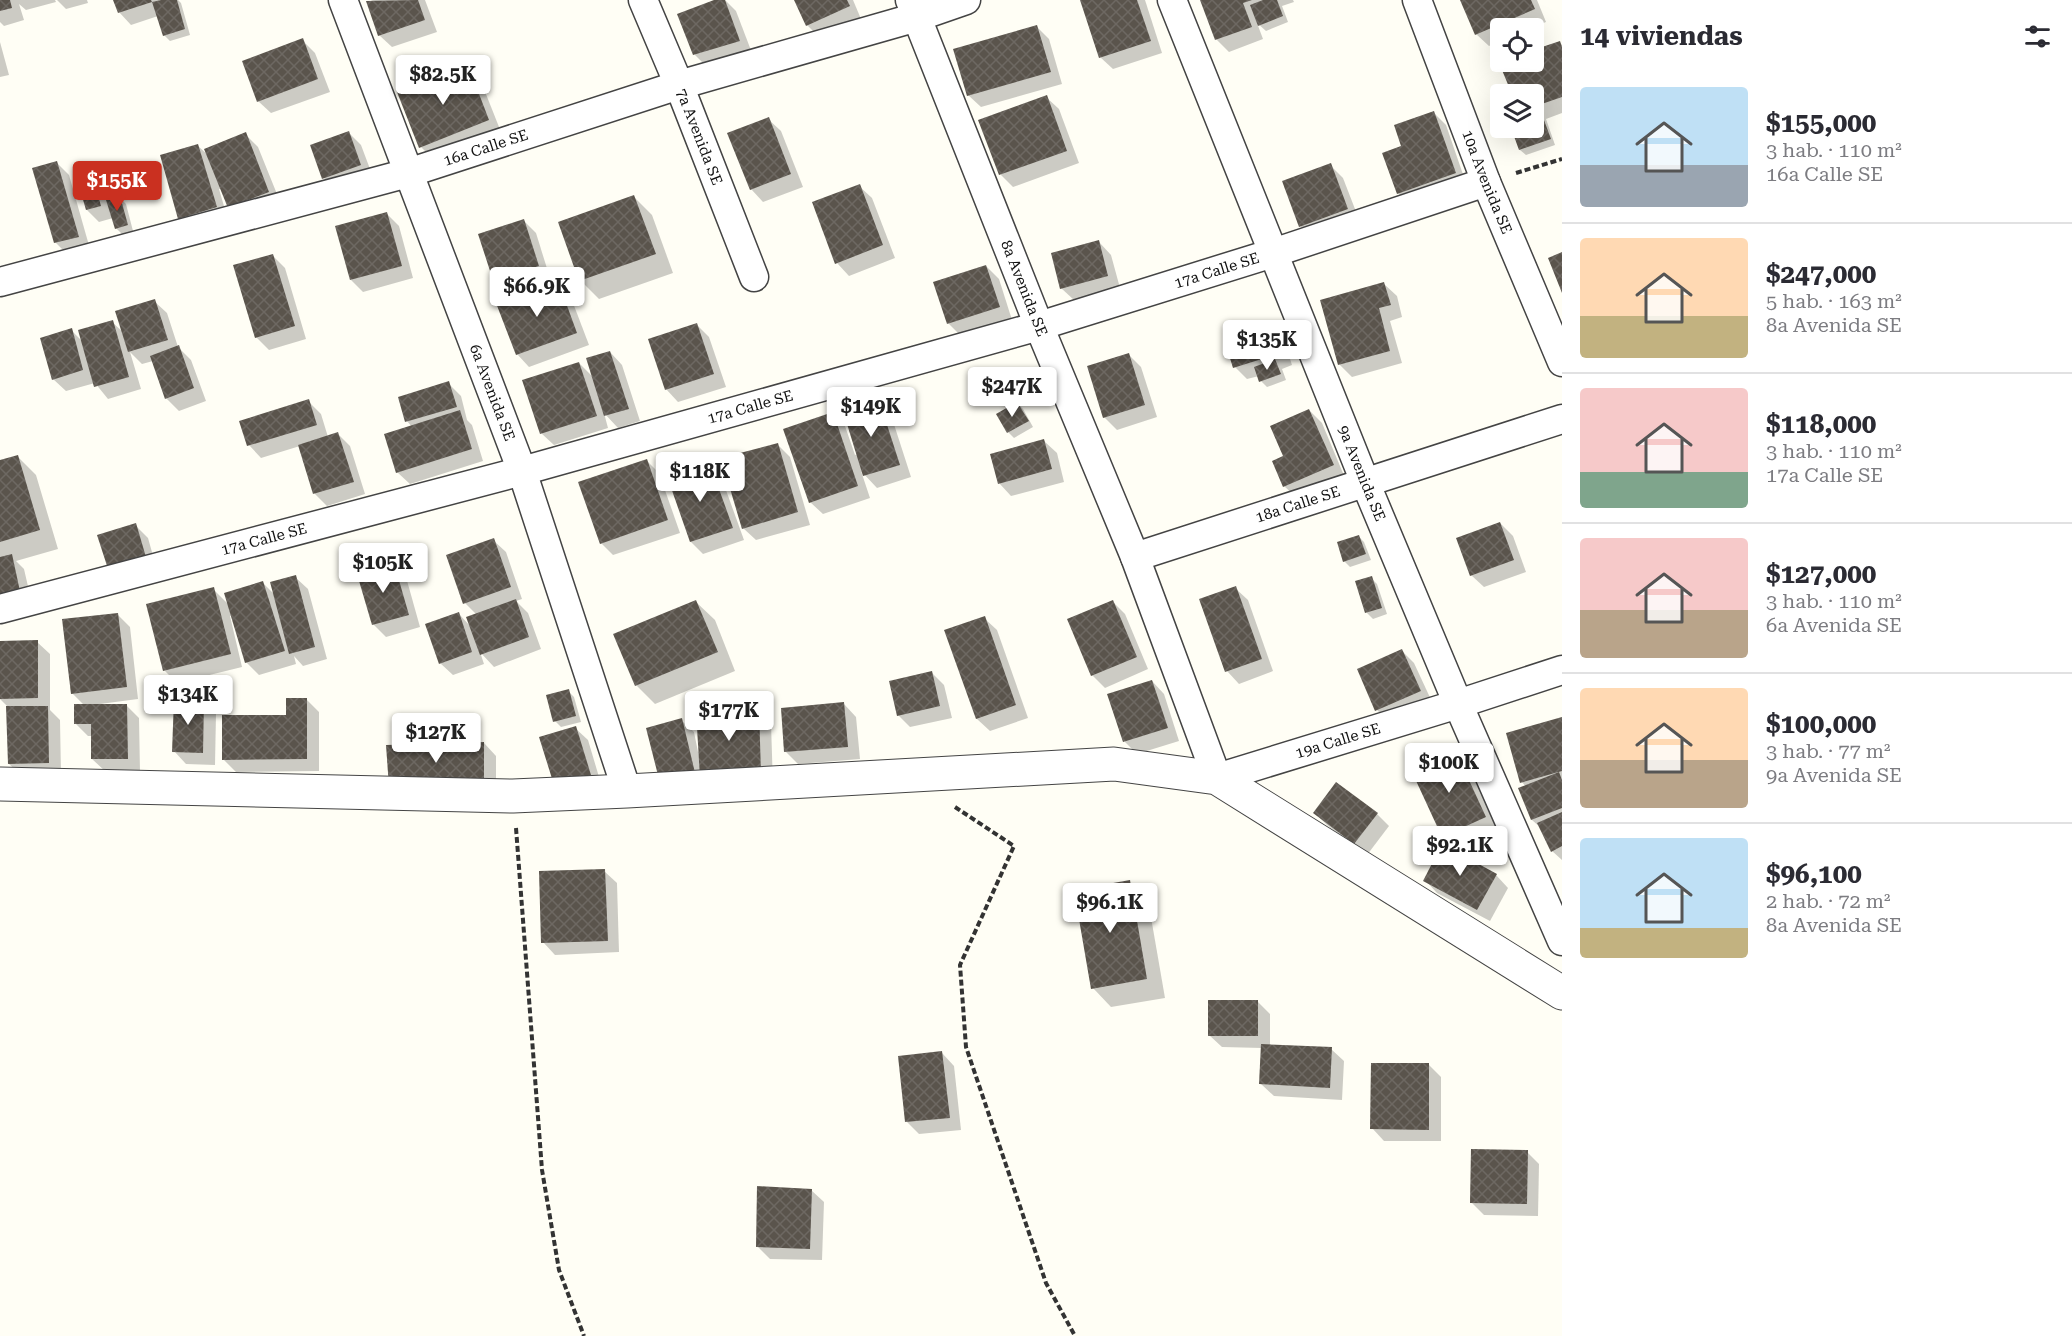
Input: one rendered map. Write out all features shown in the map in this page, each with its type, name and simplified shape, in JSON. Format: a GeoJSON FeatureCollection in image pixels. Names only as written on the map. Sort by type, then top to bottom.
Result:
{"type":"FeatureCollection","features":[{"type":"Feature","properties":{"kind":"street","name":"6a Avenida SE"},"geometry":{"type":"LineString","coordinates":[[343,0],[522,471],[627,792]]}},
{"type":"Feature","properties":{"kind":"street","name":"7a Avenida SE"},"geometry":{"type":"LineString","coordinates":[[643,0],[680,85],[754,276]]}},
{"type":"Feature","properties":{"kind":"street","name":"16a Calle SE"},"geometry":{"type":"LineString","coordinates":[[0,282],[408,173],[914,8],[966,0]]}},
{"type":"Feature","properties":{"kind":"street","name":"9a Avenida SE"},"geometry":{"type":"LineString","coordinates":[[1172,0],[1365,482],[1458,704],[1562,941]]}},
{"type":"Feature","properties":{"kind":"street","name":"10a Avenida SE"},"geometry":{"type":"LineString","coordinates":[[1417,0],[1486,182],[1562,362]]}},
{"type":"Feature","properties":{"kind":"street","name":"8a Avenida SE"},"geometry":{"type":"LineString","coordinates":[[914,8],[1039,326],[1135,557],[1217,778]]}},
{"type":"Feature","properties":{"kind":"street","name":"17a Calle SE"},"geometry":{"type":"LineString","coordinates":[[0,609],[522,471],[1039,326],[1273,253],[1486,182]]}},
{"type":"Feature","properties":{"kind":"street","name":"18a Calle SE"},"geometry":{"type":"LineString","coordinates":[[1135,557],[1562,419]]}},
{"type":"Feature","properties":{"kind":"street","name":"19a Calle SE"},"geometry":{"type":"LineString","coordinates":[[1217,778],[1562,670]]}},
{"type":"Feature","properties":{"kind":"street"},"geometry":{"type":"LineString","coordinates":[[0,784],[513,796],[627,792],[1114,764],[1217,778],[1562,993]]}},
{"type":"Feature","properties":{"kind":"path"},"geometry":{"type":"LineString","coordinates":[[1486,182],[1562,159]]}},
{"type":"Feature","properties":{"kind":"path"},"geometry":{"type":"LineString","coordinates":[[913,776],[1014,846],[960,965],[966,1047],[1046,1283],[1075,1336]]}},
{"type":"Feature","properties":{"kind":"path"},"geometry":{"type":"LineString","coordinates":[[513,796],[542,1170],[559,1270],[584,1336]]}},
{"type":"Feature","properties":{"kind":"building"},"geometry":{"type":"Polygon","coordinates":[[[0,0],[10,0],[12,8],[0,11],[0,0]]]}},
{"type":"Feature","properties":{"kind":"building"},"geometry":{"type":"Polygon","coordinates":[[[113,0],[151,0],[152,2],[118,13],[113,0]]]}},
{"type":"Feature","properties":{"kind":"building"},"geometry":{"type":"Polygon","coordinates":[[[177,0],[185,29],[163,36],[152,2],[177,0]]]}},
{"type":"Feature","properties":{"kind":"building"},"geometry":{"type":"Polygon","coordinates":[[[418,0],[425,20],[378,36],[366,1],[418,0]]]}},
{"type":"Feature","properties":{"kind":"building"},"geometry":{"type":"Polygon","coordinates":[[[714,0],[725,0],[740,41],[693,55],[677,14],[714,0]]]}},
{"type":"Feature","properties":{"kind":"building"},"geometry":{"type":"Polygon","coordinates":[[[794,0],[847,0],[850,6],[806,26],[794,0]]]}},
{"type":"Feature","properties":{"kind":"building"},"geometry":{"type":"Polygon","coordinates":[[[1080,0],[1137,0],[1151,41],[1099,58],[1080,0]]]}},
{"type":"Feature","properties":{"kind":"building"},"geometry":{"type":"Polygon","coordinates":[[[1200,0],[1252,0],[1243,3],[1252,27],[1215,40],[1200,0]]]}},
{"type":"Feature","properties":{"kind":"building"},"geometry":{"type":"Polygon","coordinates":[[[1263,0],[1277,0],[1283,16],[1258,26],[1250,5],[1263,0]]]}},
{"type":"Feature","properties":{"kind":"building"},"geometry":{"type":"Polygon","coordinates":[[[1460,0],[1531,0],[1535,9],[1514,18],[1490,18],[1490,28],[1475,35],[1460,0]]]}},
{"type":"Feature","properties":{"kind":"building"},"geometry":{"type":"Polygon","coordinates":[[[1037,25],[1051,72],[967,96],[953,49],[1037,25]]]}},
{"type":"Feature","properties":{"kind":"building"},"geometry":{"type":"Polygon","coordinates":[[[303,38],[318,79],[257,102],[242,61],[303,38]]]}},
{"type":"Feature","properties":{"kind":"building"},"geometry":{"type":"Polygon","coordinates":[[[1560,41],[1562,97],[1544,103],[1544,84],[1508,84],[1503,72],[1544,72],[1544,46],[1560,41]]]}},
{"type":"Feature","properties":{"kind":"building"},"geometry":{"type":"Polygon","coordinates":[[[468,65],[489,120],[419,148],[397,92],[468,65]]]}},
{"type":"Feature","properties":{"kind":"building"},"geometry":{"type":"Polygon","coordinates":[[[1047,95],[1067,151],[999,175],[978,120],[1047,95]]]}},
{"type":"Feature","properties":{"kind":"building"},"geometry":{"type":"Polygon","coordinates":[[[1434,111],[1456,173],[1397,194],[1382,153],[1401,146],[1394,125],[1434,111]]]}},
{"type":"Feature","properties":{"kind":"building"},"geometry":{"type":"Polygon","coordinates":[[[769,117],[791,174],[750,190],[727,133],[769,117]]]}},
{"type":"Feature","properties":{"kind":"building"},"geometry":{"type":"Polygon","coordinates":[[[1544,120],[1551,139],[1519,150],[1515,138],[1544,138],[1544,120]]]}},
{"type":"Feature","properties":{"kind":"building"},"geometry":{"type":"Polygon","coordinates":[[[349,131],[361,165],[322,179],[310,145],[349,131]]]}},
{"type":"Feature","properties":{"kind":"building"},"geometry":{"type":"Polygon","coordinates":[[[246,132],[269,192],[228,208],[204,149],[246,132]]]}},
{"type":"Feature","properties":{"kind":"building"},"geometry":{"type":"Polygon","coordinates":[[[198,144],[217,207],[178,219],[160,155],[198,144]]]}},
{"type":"Feature","properties":{"kind":"building"},"geometry":{"type":"Polygon","coordinates":[[[57,161],[79,237],[54,243],[32,168],[57,161]]]}},
{"type":"Feature","properties":{"kind":"building"},"geometry":{"type":"Polygon","coordinates":[[[88,161],[101,206],[86,210],[73,165],[88,161]]]}},
{"type":"Feature","properties":{"kind":"building"},"geometry":{"type":"Polygon","coordinates":[[[1331,163],[1348,209],[1299,227],[1282,181],[1331,163]]]}},
{"type":"Feature","properties":{"kind":"building"},"geometry":{"type":"Polygon","coordinates":[[[860,184],[883,245],[835,264],[812,202],[860,184]]]}},
{"type":"Feature","properties":{"kind":"building"},"geometry":{"type":"Polygon","coordinates":[[[634,195],[656,254],[579,281],[558,222],[634,195]]]}},
{"type":"Feature","properties":{"kind":"building"},"geometry":{"type":"Polygon","coordinates":[[[120,196],[128,225],[115,229],[106,200],[120,196]]]}},
{"type":"Feature","properties":{"kind":"building"},"geometry":{"type":"Polygon","coordinates":[[[387,212],[402,266],[350,280],[335,226],[387,212]]]}},
{"type":"Feature","properties":{"kind":"building"},"geometry":{"type":"Polygon","coordinates":[[[524,219],[539,266],[493,280],[478,234],[524,219]]]}},
{"type":"Feature","properties":{"kind":"building"},"geometry":{"type":"Polygon","coordinates":[[[1099,240],[1108,276],[1060,289],[1051,253],[1099,240]]]}},
{"type":"Feature","properties":{"kind":"building"},"geometry":{"type":"Polygon","coordinates":[[[1562,252],[1562,293],[1548,258],[1562,252]]]}},
{"type":"Feature","properties":{"kind":"building"},"geometry":{"type":"Polygon","coordinates":[[[273,254],[295,326],[255,338],[233,265],[273,254]]]}},
{"type":"Feature","properties":{"kind":"building"},"geometry":{"type":"Polygon","coordinates":[[[986,265],[1000,307],[947,324],[933,282],[986,265]]]}},
{"type":"Feature","properties":{"kind":"building"},"geometry":{"type":"Polygon","coordinates":[[[558,281],[577,333],[516,355],[496,303],[558,281]]]}},
{"type":"Feature","properties":{"kind":"building"},"geometry":{"type":"Polygon","coordinates":[[[1384,282],[1391,305],[1379,308],[1390,351],[1338,365],[1320,300],[1384,282]]]}},
{"type":"Feature","properties":{"kind":"building"},"geometry":{"type":"Polygon","coordinates":[[[155,299],[168,340],[128,352],[115,311],[155,299]]]}},
{"type":"Feature","properties":{"kind":"building"},"geometry":{"type":"Polygon","coordinates":[[[113,320],[129,377],[94,387],[78,330],[113,320]]]}},
{"type":"Feature","properties":{"kind":"building"},"geometry":{"type":"Polygon","coordinates":[[[1270,320],[1281,353],[1233,368],[1223,335],[1270,320]]]}},
{"type":"Feature","properties":{"kind":"building"},"geometry":{"type":"Polygon","coordinates":[[[697,323],[714,374],[665,390],[648,339],[697,323]]]}},
{"type":"Feature","properties":{"kind":"building"},"geometry":{"type":"Polygon","coordinates":[[[72,328],[83,370],[52,380],[40,338],[72,328]]]}},
{"type":"Feature","properties":{"kind":"building"},"geometry":{"type":"Polygon","coordinates":[[[179,345],[194,388],[165,399],[150,356],[179,345]]]}},
{"type":"Feature","properties":{"kind":"building"},"geometry":{"type":"Polygon","coordinates":[[[610,351],[629,409],[604,416],[586,358],[610,351]]]}},
{"type":"Feature","properties":{"kind":"building"},"geometry":{"type":"Polygon","coordinates":[[[1129,353],[1145,405],[1103,418],[1087,366],[1129,353]]]}},
{"type":"Feature","properties":{"kind":"building"},"geometry":{"type":"Polygon","coordinates":[[[1275,359],[1281,374],[1259,382],[1254,367],[1275,359]]]}},
{"type":"Feature","properties":{"kind":"building"},"geometry":{"type":"Polygon","coordinates":[[[579,362],[597,416],[540,434],[522,380],[579,362]]]}},
{"type":"Feature","properties":{"kind":"building"},"geometry":{"type":"Polygon","coordinates":[[[449,381],[457,407],[405,422],[398,397],[449,381]]]}},
{"type":"Feature","properties":{"kind":"building"},"geometry":{"type":"Polygon","coordinates":[[[309,399],[317,425],[247,446],[239,421],[309,399]]]}},
{"type":"Feature","properties":{"kind":"building"},"geometry":{"type":"Polygon","coordinates":[[[879,400],[900,465],[863,476],[843,411],[879,400]]]}},
{"type":"Feature","properties":{"kind":"building"},"geometry":{"type":"Polygon","coordinates":[[[1017,402],[1029,421],[1007,433],[996,414],[1017,402]]]}},
{"type":"Feature","properties":{"kind":"building"},"geometry":{"type":"Polygon","coordinates":[[[1309,409],[1334,465],[1283,487],[1272,461],[1283,456],[1270,426],[1309,409]]]}},
{"type":"Feature","properties":{"kind":"building"},"geometry":{"type":"Polygon","coordinates":[[[460,410],[472,449],[396,473],[384,434],[460,410]]]}},
{"type":"Feature","properties":{"kind":"building"},"geometry":{"type":"Polygon","coordinates":[[[833,412],[858,486],[809,503],[783,429],[833,412]]]}},
{"type":"Feature","properties":{"kind":"building"},"geometry":{"type":"Polygon","coordinates":[[[338,432],[354,482],[313,494],[298,445],[338,432]]]}},
{"type":"Feature","properties":{"kind":"building"},"geometry":{"type":"Polygon","coordinates":[[[1044,439],[1052,469],[998,484],[990,454],[1044,439]]]}},
{"type":"Feature","properties":{"kind":"building"},"geometry":{"type":"Polygon","coordinates":[[[778,443],[798,512],[742,529],[721,458],[778,443]]]}},
{"type":"Feature","properties":{"kind":"building"},"geometry":{"type":"Polygon","coordinates":[[[18,455],[40,530],[0,542],[0,460],[18,455]]]}},
{"type":"Feature","properties":{"kind":"building"},"geometry":{"type":"Polygon","coordinates":[[[647,459],[668,520],[600,544],[578,482],[647,459]]]}},
{"type":"Feature","properties":{"kind":"building"},"geometry":{"type":"Polygon","coordinates":[[[710,464],[733,528],[690,542],[668,479],[710,464]]]}},
{"type":"Feature","properties":{"kind":"building"},"geometry":{"type":"Polygon","coordinates":[[[1500,522],[1514,560],[1470,576],[1456,538],[1500,522]]]}},
{"type":"Feature","properties":{"kind":"building"},"geometry":{"type":"Polygon","coordinates":[[[136,523],[148,564],[110,575],[97,535],[136,523]]]}},
{"type":"Feature","properties":{"kind":"building"},"geometry":{"type":"Polygon","coordinates":[[[1359,535],[1366,554],[1343,562],[1337,542],[1359,535]]]}},
{"type":"Feature","properties":{"kind":"building"},"geometry":{"type":"Polygon","coordinates":[[[494,538],[511,587],[463,604],[446,555],[494,538]]]}},
{"type":"Feature","properties":{"kind":"building"},"geometry":{"type":"Polygon","coordinates":[[[12,554],[21,596],[0,601],[0,557],[12,554]]]}},
{"type":"Feature","properties":{"kind":"building"},"geometry":{"type":"Polygon","coordinates":[[[394,563],[409,615],[372,625],[357,574],[394,563]]]}},
{"type":"Feature","properties":{"kind":"building"},"geometry":{"type":"Polygon","coordinates":[[[296,575],[315,647],[289,654],[270,582],[296,575]]]}},
{"type":"Feature","properties":{"kind":"building"},"geometry":{"type":"Polygon","coordinates":[[[1372,576],[1382,608],[1365,613],[1355,581],[1372,576]]]}},
{"type":"Feature","properties":{"kind":"building"},"geometry":{"type":"Polygon","coordinates":[[[263,581],[285,651],[245,663],[224,593],[263,581]]]}},
{"type":"Feature","properties":{"kind":"building"},"geometry":{"type":"Polygon","coordinates":[[[1236,586],[1262,659],[1225,672],[1199,599],[1236,586]]]}},
{"type":"Feature","properties":{"kind":"building"},"geometry":{"type":"Polygon","coordinates":[[[214,587],[231,654],[163,671],[146,604],[214,587]]]}},
{"type":"Feature","properties":{"kind":"building"},"geometry":{"type":"Polygon","coordinates":[[[516,599],[529,637],[480,655],[466,617],[516,599]]]}},
{"type":"Feature","properties":{"kind":"building"},"geometry":{"type":"Polygon","coordinates":[[[696,600],[718,652],[635,686],[613,634],[696,600]]]}},
{"type":"Feature","properties":{"kind":"building"},"geometry":{"type":"Polygon","coordinates":[[[1113,600],[1137,657],[1091,676],[1067,619],[1113,600]]]}},
{"type":"Feature","properties":{"kind":"building"},"geometry":{"type":"Polygon","coordinates":[[[459,612],[472,652],[439,664],[425,624],[459,612]]]}},
{"type":"Feature","properties":{"kind":"building"},"geometry":{"type":"Polygon","coordinates":[[[118,613],[127,687],[71,694],[62,619],[118,613]]]}},
{"type":"Feature","properties":{"kind":"building"},"geometry":{"type":"Polygon","coordinates":[[[985,616],[1016,705],[976,719],[944,630],[985,616]]]}},
{"type":"Feature","properties":{"kind":"building"},"geometry":{"type":"Polygon","coordinates":[[[38,640],[38,698],[0,699],[0,641],[38,640]]]}},
{"type":"Feature","properties":{"kind":"building"},"geometry":{"type":"Polygon","coordinates":[[[1402,649],[1421,691],[1375,711],[1357,669],[1402,649]]]}},
{"type":"Feature","properties":{"kind":"building"},"geometry":{"type":"Polygon","coordinates":[[[932,671],[940,706],[897,716],[889,681],[932,671]]]}},
{"type":"Feature","properties":{"kind":"building"},"geometry":{"type":"Polygon","coordinates":[[[1152,680],[1168,728],[1123,742],[1107,694],[1152,680]]]}},
{"type":"Feature","properties":{"kind":"building"},"geometry":{"type":"Polygon","coordinates":[[[569,689],[576,716],[553,722],[546,695],[569,689]]]}},
{"type":"Feature","properties":{"kind":"building"},"geometry":{"type":"Polygon","coordinates":[[[286,698],[307,698],[307,759],[222,760],[222,715],[286,715],[286,698]]]}},
{"type":"Feature","properties":{"kind":"building"},"geometry":{"type":"Polygon","coordinates":[[[174,699],[204,700],[203,753],[172,752],[174,699]]]}},
{"type":"Feature","properties":{"kind":"building"},"geometry":{"type":"Polygon","coordinates":[[[844,702],[848,747],[784,752],[781,708],[844,702]]]}},
{"type":"Feature","properties":{"kind":"building"},"geometry":{"type":"Polygon","coordinates":[[[74,704],[127,704],[128,759],[91,759],[91,724],[74,724],[74,704]]]}},
{"type":"Feature","properties":{"kind":"building"},"geometry":{"type":"Polygon","coordinates":[[[6,706],[48,706],[49,763],[8,764],[6,706]]]}},
{"type":"Feature","properties":{"kind":"building"},"geometry":{"type":"Polygon","coordinates":[[[759,708],[761,774],[700,777],[696,711],[759,708]]]}},
{"type":"Feature","properties":{"kind":"building"},"geometry":{"type":"Polygon","coordinates":[[[1562,717],[1562,771],[1520,783],[1506,733],[1562,717]]]}},
{"type":"Feature","properties":{"kind":"building"},"geometry":{"type":"Polygon","coordinates":[[[682,718],[696,777],[661,787],[646,728],[682,718]]]}},
{"type":"Feature","properties":{"kind":"building"},"geometry":{"type":"Polygon","coordinates":[[[576,726],[591,775],[554,785],[539,737],[576,726]]]}},
{"type":"Feature","properties":{"kind":"building"},"geometry":{"type":"Polygon","coordinates":[[[484,742],[484,783],[389,787],[386,745],[484,742]]]}},
{"type":"Feature","properties":{"kind":"building"},"geometry":{"type":"Polygon","coordinates":[[[1456,752],[1486,817],[1442,837],[1412,772],[1456,752]]]}},
{"type":"Feature","properties":{"kind":"building"},"geometry":{"type":"Polygon","coordinates":[[[1559,772],[1562,780],[1562,808],[1531,820],[1518,788],[1559,772]]]}},
{"type":"Feature","properties":{"kind":"building"},"geometry":{"type":"Polygon","coordinates":[[[1336,782],[1378,813],[1354,844],[1313,813],[1336,782]]]}},
{"type":"Feature","properties":{"kind":"building"},"geometry":{"type":"Polygon","coordinates":[[[1562,812],[1562,846],[1551,852],[1537,823],[1562,812]]]}},
{"type":"Feature","properties":{"kind":"building"},"geometry":{"type":"Polygon","coordinates":[[[1442,844],[1497,874],[1477,910],[1423,881],[1442,844]]]}},
{"type":"Feature","properties":{"kind":"building"},"geometry":{"type":"Polygon","coordinates":[[[605,869],[608,941],[541,943],[539,871],[605,869]]]}},
{"type":"Feature","properties":{"kind":"building"},"geometry":{"type":"Polygon","coordinates":[[[1130,880],[1147,979],[1091,989],[1074,890],[1130,880]]]}},
{"type":"Feature","properties":{"kind":"building"},"geometry":{"type":"Polygon","coordinates":[[[1208,1000],[1258,1000],[1258,1036],[1208,1036],[1208,1000]]]}},
{"type":"Feature","properties":{"kind":"building"},"geometry":{"type":"Polygon","coordinates":[[[1261,1044],[1332,1047],[1330,1088],[1259,1084],[1261,1044]]]}},
{"type":"Feature","properties":{"kind":"building"},"geometry":{"type":"Polygon","coordinates":[[[942,1051],[950,1118],[905,1122],[898,1056],[942,1051]]]}},
{"type":"Feature","properties":{"kind":"building"},"geometry":{"type":"Polygon","coordinates":[[[1371,1063],[1429,1063],[1429,1130],[1370,1129],[1371,1063]]]}},
{"type":"Feature","properties":{"kind":"building"},"geometry":{"type":"Polygon","coordinates":[[[1471,1149],[1528,1150],[1527,1204],[1470,1203],[1471,1149]]]}},
{"type":"Feature","properties":{"kind":"building"},"geometry":{"type":"Polygon","coordinates":[[[757,1186],[812,1189],[810,1249],[756,1247],[757,1186]]]}}]}
